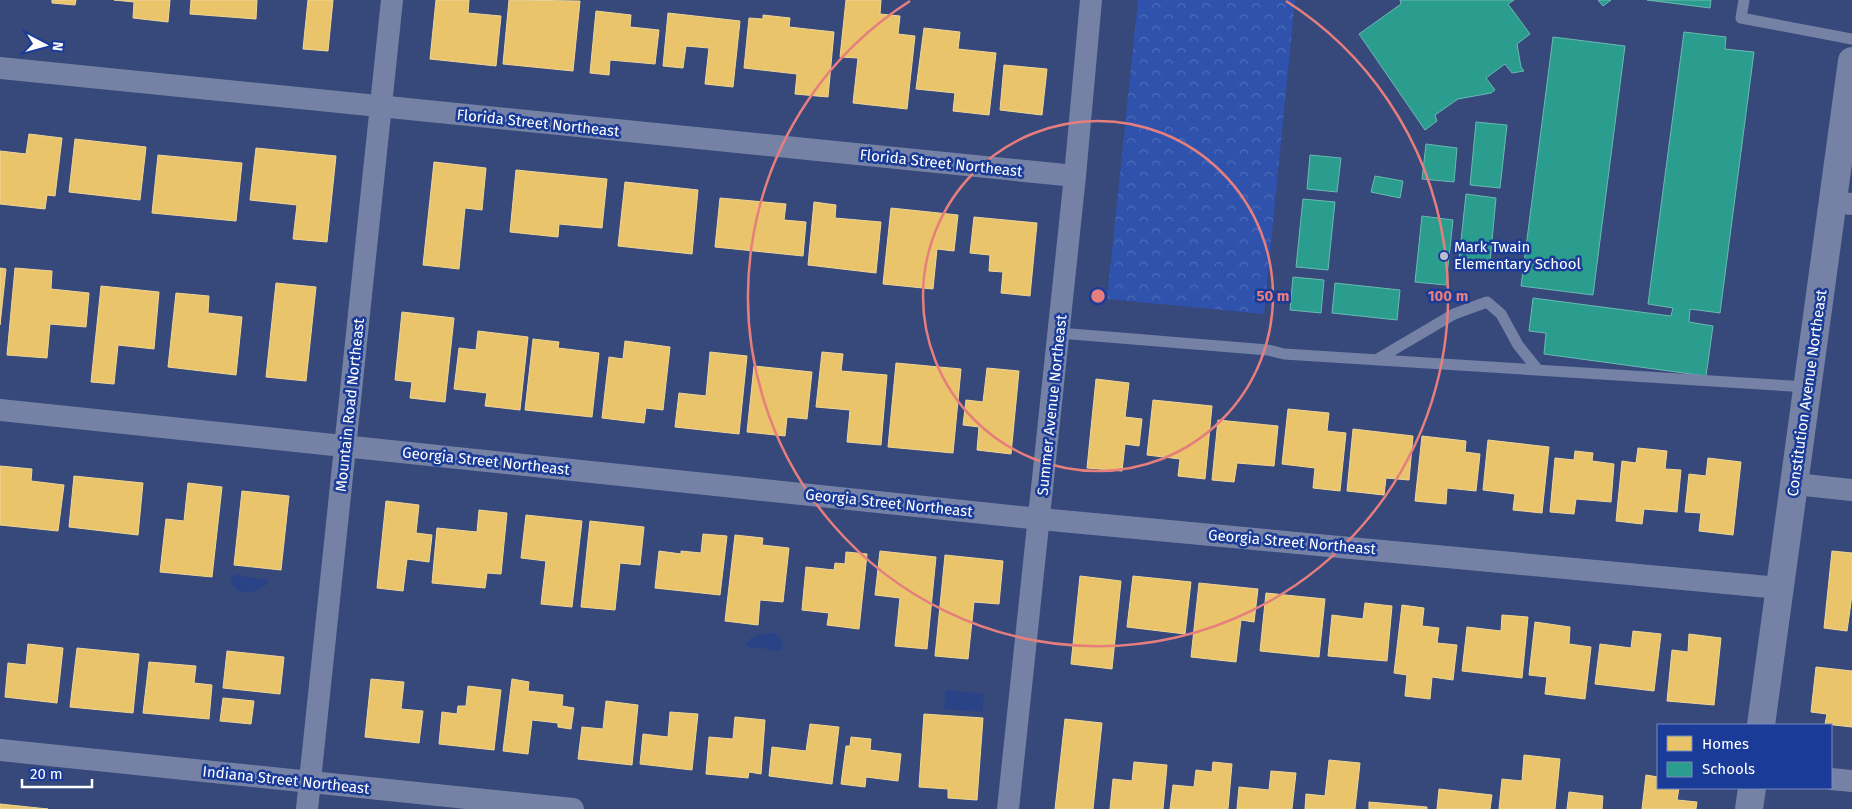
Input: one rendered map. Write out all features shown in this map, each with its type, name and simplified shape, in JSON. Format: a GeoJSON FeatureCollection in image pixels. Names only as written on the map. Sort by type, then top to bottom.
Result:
{"type":"FeatureCollection","features":[{"type":"Feature","properties":{"kind":"street","name":"Mountain Road Northeast"},"geometry":{"type":"LineString","coordinates":[[307,809],[392,0]]}},
{"type":"Feature","properties":{"kind":"street","name":"Summer Avenue Northeast"},"geometry":{"type":"LineString","coordinates":[[1008,809],[1076,176],[1091,0]]}},
{"type":"Feature","properties":{"kind":"street","name":"Constitution Avenue Northeast"},"geometry":{"type":"LineString","coordinates":[[1761,724],[1808,387],[1842,203],[1852,60]]}},
{"type":"Feature","properties":{"kind":"street","name":"Florida Street Northeast"},"geometry":{"type":"LineString","coordinates":[[0,68],[382,108],[1076,176]]}},
{"type":"Feature","properties":{"kind":"street","name":"Georgia Street Northeast"},"geometry":{"type":"LineString","coordinates":[[0,410],[1040,518],[1779,588]]}},
{"type":"Feature","properties":{"kind":"street"},"geometry":{"type":"LineString","coordinates":[[1794,484],[1852,490]]}},
{"type":"Feature","properties":{"kind":"street","name":"Indiana Street Northeast"},"geometry":{"type":"LineString","coordinates":[[0,750],[573,809]]}},
{"type":"Feature","properties":{"kind":"street"},"geometry":{"type":"LineString","coordinates":[[1832,779],[1852,781]]}},
{"type":"Feature","properties":{"kind":"street"},"geometry":{"type":"LineString","coordinates":[[1749,809],[1752,789]]}},
{"type":"Feature","properties":{"kind":"lane"},"geometry":{"type":"LineString","coordinates":[[1744,0],[1741,18],[1852,39]]}},
{"type":"Feature","properties":{"kind":"lane"},"geometry":{"type":"LineString","coordinates":[[1376,360],[1454,314],[1487,302],[1501,314],[1518,345],[1538,370]]}},
{"type":"Feature","properties":{"kind":"lane"},"geometry":{"type":"LineString","coordinates":[[1059,333],[1268,350],[1284,354],[1808,387]]}},
{"type":"Feature","properties":{"kind":"green space"},"geometry":{"type":"Polygon","coordinates":[[[1138,0],[1295,0],[1264,314],[1107,299],[1138,0]]]}},
{"type":"Feature","properties":{"kind":"shaded area"},"geometry":{"type":"Polygon","coordinates":[[[239,574],[245,577],[268,581],[267,584],[257,590],[240,592],[233,585],[231,578],[239,574]]]}},
{"type":"Feature","properties":{"kind":"shaded area"},"geometry":{"type":"Polygon","coordinates":[[[773,633],[781,641],[783,646],[781,650],[752,649],[746,645],[754,637],[773,633]]]}},
{"type":"Feature","properties":{"kind":"shaded area"},"geometry":{"type":"Polygon","coordinates":[[[946,690],[984,694],[982,712],[944,709],[946,690]]]}},
{"type":"Feature","properties":{"kind":"building: Homes"},"geometry":{"type":"Polygon","coordinates":[[[52,0],[76,0],[75,5],[52,3],[52,0]]]}},
{"type":"Feature","properties":{"kind":"building: Homes"},"geometry":{"type":"Polygon","coordinates":[[[114,0],[170,0],[168,22],[133,18],[134,2],[114,0]]]}},
{"type":"Feature","properties":{"kind":"building: Homes"},"geometry":{"type":"Polygon","coordinates":[[[191,0],[257,0],[256,19],[190,14],[191,0]]]}},
{"type":"Feature","properties":{"kind":"building: Homes"},"geometry":{"type":"Polygon","coordinates":[[[308,0],[333,0],[328,51],[303,49],[308,0]]]}},
{"type":"Feature","properties":{"kind":"building: Homes"},"geometry":{"type":"Polygon","coordinates":[[[436,0],[469,0],[468,13],[501,16],[496,66],[430,59],[436,0]]]}},
{"type":"Feature","properties":{"kind":"building: Homes"},"geometry":{"type":"Polygon","coordinates":[[[509,0],[580,1],[573,71],[503,64],[509,0]]]}},
{"type":"Feature","properties":{"kind":"building: Homes"},"geometry":{"type":"Polygon","coordinates":[[[846,0],[881,0],[880,14],[900,16],[898,34],[915,36],[907,109],[853,103],[858,58],[840,57],[846,0]]]}},
{"type":"Feature","properties":{"kind":"building: Homes"},"geometry":{"type":"Polygon","coordinates":[[[596,11],[631,15],[630,27],[659,30],[655,64],[610,60],[609,75],[590,73],[596,11]]]}},
{"type":"Feature","properties":{"kind":"building: Homes"},"geometry":{"type":"Polygon","coordinates":[[[668,13],[740,21],[733,87],[705,84],[709,48],[686,46],[683,68],[663,66],[668,13]]]}},
{"type":"Feature","properties":{"kind":"building: Homes"},"geometry":{"type":"Polygon","coordinates":[[[763,15],[790,18],[789,27],[834,32],[828,97],[795,94],[797,74],[744,68],[749,18],[763,19],[763,15]]]}},
{"type":"Feature","properties":{"kind":"building: Homes"},"geometry":{"type":"Polygon","coordinates":[[[924,28],[960,32],[958,49],[996,53],[989,115],[953,111],[955,93],[916,89],[924,28]]]}},
{"type":"Feature","properties":{"kind":"building: Homes"},"geometry":{"type":"Polygon","coordinates":[[[1004,65],[1047,69],[1042,115],[1000,110],[1004,65]]]}},
{"type":"Feature","properties":{"kind":"building: Homes"},"geometry":{"type":"Polygon","coordinates":[[[29,134],[62,138],[55,196],[47,195],[45,209],[0,204],[0,151],[26,154],[29,134]]]}},
{"type":"Feature","properties":{"kind":"building: Homes"},"geometry":{"type":"Polygon","coordinates":[[[75,139],[146,147],[140,200],[69,192],[75,139]]]}},
{"type":"Feature","properties":{"kind":"building: Homes"},"geometry":{"type":"Polygon","coordinates":[[[256,148],[336,156],[327,242],[293,239],[297,205],[250,200],[256,148]]]}},
{"type":"Feature","properties":{"kind":"building: Homes"},"geometry":{"type":"Polygon","coordinates":[[[158,155],[242,163],[236,221],[152,213],[158,155]]]}},
{"type":"Feature","properties":{"kind":"building: Homes"},"geometry":{"type":"Polygon","coordinates":[[[434,162],[486,168],[482,210],[465,208],[459,269],[423,265],[434,162]]]}},
{"type":"Feature","properties":{"kind":"building: Homes"},"geometry":{"type":"Polygon","coordinates":[[[516,170],[607,179],[602,228],[559,224],[558,237],[510,232],[516,170]]]}},
{"type":"Feature","properties":{"kind":"building: Homes"},"geometry":{"type":"Polygon","coordinates":[[[625,182],[698,190],[692,254],[618,246],[625,182]]]}},
{"type":"Feature","properties":{"kind":"building: Homes"},"geometry":{"type":"Polygon","coordinates":[[[720,198],[786,204],[784,220],[806,222],[803,256],[715,247],[720,198]]]}},
{"type":"Feature","properties":{"kind":"building: Homes"},"geometry":{"type":"Polygon","coordinates":[[[814,202],[836,205],[835,218],[881,222],[876,273],[808,265],[814,202]]]}},
{"type":"Feature","properties":{"kind":"building: Homes"},"geometry":{"type":"Polygon","coordinates":[[[891,208],[958,215],[954,251],[937,249],[933,289],[883,284],[891,208]]]}},
{"type":"Feature","properties":{"kind":"building: Homes"},"geometry":{"type":"Polygon","coordinates":[[[974,217],[1037,223],[1030,296],[1001,293],[1003,272],[989,271],[990,255],[970,253],[974,217]]]}},
{"type":"Feature","properties":{"kind":"building: Homes"},"geometry":{"type":"Polygon","coordinates":[[[0,268],[6,269],[0,325],[0,268]]]}},
{"type":"Feature","properties":{"kind":"building: Homes"},"geometry":{"type":"Polygon","coordinates":[[[15,268],[52,271],[51,289],[89,293],[86,327],[50,324],[47,358],[7,355],[15,268]]]}},
{"type":"Feature","properties":{"kind":"building: Homes"},"geometry":{"type":"Polygon","coordinates":[[[276,283],[316,287],[306,381],[266,377],[276,283]]]}},
{"type":"Feature","properties":{"kind":"building: Homes"},"geometry":{"type":"Polygon","coordinates":[[[101,286],[159,292],[154,349],[118,345],[114,384],[91,382],[101,286]]]}},
{"type":"Feature","properties":{"kind":"building: Homes"},"geometry":{"type":"Polygon","coordinates":[[[176,293],[209,296],[208,313],[242,317],[236,375],[168,367],[176,293]]]}},
{"type":"Feature","properties":{"kind":"building: Homes"},"geometry":{"type":"Polygon","coordinates":[[[402,312],[454,318],[445,402],[410,398],[412,382],[395,380],[402,312]]]}},
{"type":"Feature","properties":{"kind":"building: Homes"},"geometry":{"type":"Polygon","coordinates":[[[478,331],[528,337],[520,410],[485,406],[487,393],[454,389],[459,348],[476,350],[478,331]]]}},
{"type":"Feature","properties":{"kind":"building: Homes"},"geometry":{"type":"Polygon","coordinates":[[[533,339],[559,342],[558,348],[599,353],[592,417],[525,410],[533,339]]]}},
{"type":"Feature","properties":{"kind":"building: Homes"},"geometry":{"type":"Polygon","coordinates":[[[625,341],[670,347],[663,410],[646,408],[644,423],[602,418],[609,357],[623,359],[625,341]]]}},
{"type":"Feature","properties":{"kind":"building: Homes"},"geometry":{"type":"Polygon","coordinates":[[[710,352],[747,356],[739,434],[675,427],[679,393],[706,396],[710,352]]]}},
{"type":"Feature","properties":{"kind":"building: Homes"},"geometry":{"type":"Polygon","coordinates":[[[822,352],[843,354],[841,371],[887,375],[881,445],[847,442],[850,410],[816,407],[822,352]]]}},
{"type":"Feature","properties":{"kind":"building: Homes"},"geometry":{"type":"Polygon","coordinates":[[[896,363],[961,369],[953,453],[888,447],[896,363]]]}},
{"type":"Feature","properties":{"kind":"building: Homes"},"geometry":{"type":"Polygon","coordinates":[[[754,366],[812,372],[807,419],[787,417],[785,436],[747,432],[754,366]]]}},
{"type":"Feature","properties":{"kind":"building: Homes"},"geometry":{"type":"Polygon","coordinates":[[[987,368],[1019,371],[1011,454],[977,450],[979,427],[963,425],[966,400],[983,402],[987,368]]]}},
{"type":"Feature","properties":{"kind":"building: Homes"},"geometry":{"type":"Polygon","coordinates":[[[1096,379],[1129,383],[1125,417],[1142,419],[1139,446],[1125,444],[1122,471],[1087,468],[1096,379]]]}},
{"type":"Feature","properties":{"kind":"building: Homes"},"geometry":{"type":"Polygon","coordinates":[[[1153,400],[1212,406],[1205,479],[1178,476],[1180,459],[1147,455],[1153,400]]]}},
{"type":"Feature","properties":{"kind":"building: Homes"},"geometry":{"type":"Polygon","coordinates":[[[1288,409],[1329,413],[1327,431],[1346,433],[1340,491],[1313,488],[1315,468],[1282,464],[1288,409]]]}},
{"type":"Feature","properties":{"kind":"building: Homes"},"geometry":{"type":"Polygon","coordinates":[[[1218,420],[1278,426],[1274,466],[1237,463],[1234,482],[1212,480],[1218,420]]]}},
{"type":"Feature","properties":{"kind":"building: Homes"},"geometry":{"type":"Polygon","coordinates":[[[1353,429],[1413,436],[1409,480],[1386,478],[1384,495],[1347,491],[1353,429]]]}},
{"type":"Feature","properties":{"kind":"building: Homes"},"geometry":{"type":"Polygon","coordinates":[[[1422,436],[1466,441],[1465,452],[1480,454],[1476,491],[1447,488],[1446,504],[1415,501],[1422,436]]]}},
{"type":"Feature","properties":{"kind":"building: Homes"},"geometry":{"type":"Polygon","coordinates":[[[1488,440],[1549,447],[1542,513],[1513,510],[1515,494],[1483,490],[1488,440]]]}},
{"type":"Feature","properties":{"kind":"building: Homes"},"geometry":{"type":"Polygon","coordinates":[[[1638,448],[1667,451],[1665,469],[1681,470],[1677,512],[1644,509],[1642,524],[1616,521],[1622,461],[1636,463],[1638,448]]]}},
{"type":"Feature","properties":{"kind":"building: Homes"},"geometry":{"type":"Polygon","coordinates":[[[1575,451],[1593,453],[1592,461],[1614,464],[1611,502],[1576,499],[1574,514],[1550,512],[1555,458],[1574,460],[1575,451]]]}},
{"type":"Feature","properties":{"kind":"building: Homes"},"geometry":{"type":"Polygon","coordinates":[[[1708,458],[1741,462],[1733,535],[1699,531],[1701,513],[1685,512],[1689,474],[1706,476],[1708,458]]]}},
{"type":"Feature","properties":{"kind":"building: Homes"},"geometry":{"type":"Polygon","coordinates":[[[0,466],[32,469],[31,481],[64,485],[58,531],[0,525],[0,466]]]}},
{"type":"Feature","properties":{"kind":"building: Homes"},"geometry":{"type":"Polygon","coordinates":[[[74,476],[143,483],[138,535],[69,527],[74,476]]]}},
{"type":"Feature","properties":{"kind":"building: Homes"},"geometry":{"type":"Polygon","coordinates":[[[188,483],[222,487],[212,577],[160,572],[166,519],[184,521],[188,483]]]}},
{"type":"Feature","properties":{"kind":"building: Homes"},"geometry":{"type":"Polygon","coordinates":[[[242,491],[289,496],[281,570],[234,565],[242,491]]]}},
{"type":"Feature","properties":{"kind":"building: Homes"},"geometry":{"type":"Polygon","coordinates":[[[386,501],[419,505],[416,533],[432,535],[429,562],[407,559],[403,591],[377,588],[386,501]]]}},
{"type":"Feature","properties":{"kind":"building: Homes"},"geometry":{"type":"Polygon","coordinates":[[[479,510],[507,513],[501,574],[487,573],[485,588],[432,583],[437,528],[477,532],[479,510]]]}},
{"type":"Feature","properties":{"kind":"building: Homes"},"geometry":{"type":"Polygon","coordinates":[[[526,515],[582,521],[572,607],[541,604],[546,561],[521,558],[526,515]]]}},
{"type":"Feature","properties":{"kind":"building: Homes"},"geometry":{"type":"Polygon","coordinates":[[[590,521],[644,527],[640,565],[620,563],[615,610],[581,607],[590,521]]]}},
{"type":"Feature","properties":{"kind":"building: Homes"},"geometry":{"type":"Polygon","coordinates":[[[703,534],[727,536],[720,595],[655,588],[659,551],[681,554],[681,551],[701,553],[703,534]]]}},
{"type":"Feature","properties":{"kind":"building: Homes"},"geometry":{"type":"Polygon","coordinates":[[[735,535],[763,538],[762,545],[789,548],[783,602],[760,600],[758,625],[725,621],[735,535]]]}},
{"type":"Feature","properties":{"kind":"building: Homes"},"geometry":{"type":"Polygon","coordinates":[[[880,551],[936,557],[927,649],[895,646],[900,598],[875,595],[880,551]]]}},
{"type":"Feature","properties":{"kind":"building: Homes"},"geometry":{"type":"Polygon","coordinates":[[[1832,551],[1852,553],[1852,595],[1847,631],[1824,628],[1832,551]]]}},
{"type":"Feature","properties":{"kind":"building: Homes"},"geometry":{"type":"Polygon","coordinates":[[[846,552],[867,554],[859,629],[827,625],[829,613],[802,610],[806,567],[834,570],[835,563],[845,564],[846,552]]]}},
{"type":"Feature","properties":{"kind":"building: Homes"},"geometry":{"type":"Polygon","coordinates":[[[945,555],[1003,561],[999,604],[974,602],[968,659],[935,656],[945,555]]]}},
{"type":"Feature","properties":{"kind":"building: Homes"},"geometry":{"type":"Polygon","coordinates":[[[1080,576],[1121,581],[1112,669],[1071,664],[1080,576]]]}},
{"type":"Feature","properties":{"kind":"building: Homes"},"geometry":{"type":"Polygon","coordinates":[[[1133,576],[1191,582],[1185,634],[1127,627],[1133,576]]]}},
{"type":"Feature","properties":{"kind":"building: Homes"},"geometry":{"type":"Polygon","coordinates":[[[1199,583],[1258,589],[1254,622],[1241,620],[1236,662],[1191,657],[1199,583]]]}},
{"type":"Feature","properties":{"kind":"building: Homes"},"geometry":{"type":"Polygon","coordinates":[[[1266,593],[1325,599],[1319,657],[1260,651],[1266,593]]]}},
{"type":"Feature","properties":{"kind":"building: Homes"},"geometry":{"type":"Polygon","coordinates":[[[1365,603],[1392,606],[1387,661],[1328,656],[1332,615],[1363,619],[1365,603]]]}},
{"type":"Feature","properties":{"kind":"building: Homes"},"geometry":{"type":"Polygon","coordinates":[[[1402,605],[1424,608],[1422,626],[1439,628],[1437,643],[1457,645],[1453,680],[1432,677],[1430,699],[1405,696],[1407,675],[1394,673],[1402,605]]]}},
{"type":"Feature","properties":{"kind":"building: Homes"},"geometry":{"type":"Polygon","coordinates":[[[1502,615],[1528,617],[1522,678],[1462,671],[1467,627],[1501,631],[1502,615]]]}},
{"type":"Feature","properties":{"kind":"building: Homes"},"geometry":{"type":"Polygon","coordinates":[[[1535,622],[1570,627],[1569,644],[1591,647],[1585,699],[1545,694],[1547,677],[1529,675],[1535,622]]]}},
{"type":"Feature","properties":{"kind":"building: Homes"},"geometry":{"type":"Polygon","coordinates":[[[1633,631],[1661,634],[1654,691],[1595,684],[1600,644],[1631,648],[1633,631]]]}},
{"type":"Feature","properties":{"kind":"building: Homes"},"geometry":{"type":"Polygon","coordinates":[[[1689,634],[1721,638],[1714,705],[1667,701],[1672,650],[1688,652],[1689,634]]]}},
{"type":"Feature","properties":{"kind":"building: Homes"},"geometry":{"type":"Polygon","coordinates":[[[28,644],[63,648],[57,703],[5,697],[8,663],[26,665],[28,644]]]}},
{"type":"Feature","properties":{"kind":"building: Homes"},"geometry":{"type":"Polygon","coordinates":[[[77,648],[139,654],[133,713],[70,707],[77,648]]]}},
{"type":"Feature","properties":{"kind":"building: Homes"},"geometry":{"type":"Polygon","coordinates":[[[227,651],[284,657],[280,694],[223,688],[227,651]]]}},
{"type":"Feature","properties":{"kind":"building: Homes"},"geometry":{"type":"Polygon","coordinates":[[[149,662],[196,666],[194,683],[212,685],[209,719],[143,713],[149,662]]]}},
{"type":"Feature","properties":{"kind":"building: Homes"},"geometry":{"type":"Polygon","coordinates":[[[1816,667],[1852,671],[1852,727],[1825,724],[1827,714],[1811,712],[1816,667]]]}},
{"type":"Feature","properties":{"kind":"building: Homes"},"geometry":{"type":"Polygon","coordinates":[[[371,679],[404,682],[401,709],[423,711],[419,743],[365,737],[371,679]]]}},
{"type":"Feature","properties":{"kind":"building: Homes"},"geometry":{"type":"Polygon","coordinates":[[[512,679],[529,682],[528,691],[563,695],[562,706],[574,708],[571,729],[558,727],[558,723],[532,720],[528,754],[503,751],[512,679]]]}},
{"type":"Feature","properties":{"kind":"building: Homes"},"geometry":{"type":"Polygon","coordinates":[[[468,686],[501,690],[494,750],[439,744],[442,712],[457,714],[458,706],[466,706],[468,686]]]}},
{"type":"Feature","properties":{"kind":"building: Homes"},"geometry":{"type":"Polygon","coordinates":[[[223,698],[254,701],[251,724],[220,721],[223,698]]]}},
{"type":"Feature","properties":{"kind":"building: Homes"},"geometry":{"type":"Polygon","coordinates":[[[606,701],[638,705],[632,765],[578,759],[582,727],[603,729],[606,701]]]}},
{"type":"Feature","properties":{"kind":"building: Homes"},"geometry":{"type":"Polygon","coordinates":[[[670,712],[698,714],[692,770],[640,764],[643,734],[668,737],[670,712]]]}},
{"type":"Feature","properties":{"kind":"building: Homes"},"geometry":{"type":"Polygon","coordinates":[[[924,714],[983,718],[977,800],[948,798],[948,789],[919,787],[924,714]]]}},
{"type":"Feature","properties":{"kind":"building: Homes"},"geometry":{"type":"Polygon","coordinates":[[[735,717],[765,720],[761,774],[749,772],[748,778],[706,774],[709,737],[733,739],[735,717]]]}},
{"type":"Feature","properties":{"kind":"building: Homes"},"geometry":{"type":"Polygon","coordinates":[[[1065,719],[1102,723],[1093,809],[1055,809],[1065,719]]]}},
{"type":"Feature","properties":{"kind":"building: Homes"},"geometry":{"type":"Polygon","coordinates":[[[810,724],[839,727],[832,784],[769,776],[772,747],[806,751],[810,724]]]}},
{"type":"Feature","properties":{"kind":"building: Homes"},"geometry":{"type":"Polygon","coordinates":[[[851,737],[871,739],[870,750],[901,754],[898,781],[866,777],[865,787],[841,784],[846,746],[850,746],[851,737]]]}},
{"type":"Feature","properties":{"kind":"building: Homes"},"geometry":{"type":"Polygon","coordinates":[[[1524,755],[1560,759],[1555,809],[1499,809],[1502,779],[1522,781],[1524,755]]]}},
{"type":"Feature","properties":{"kind":"building: Homes"},"geometry":{"type":"Polygon","coordinates":[[[1329,760],[1360,763],[1355,809],[1305,809],[1306,794],[1325,796],[1329,760]]]}},
{"type":"Feature","properties":{"kind":"building: Homes"},"geometry":{"type":"Polygon","coordinates":[[[1134,762],[1167,765],[1163,809],[1110,809],[1113,779],[1132,781],[1134,762]]]}},
{"type":"Feature","properties":{"kind":"building: Homes"},"geometry":{"type":"Polygon","coordinates":[[[1213,762],[1232,764],[1228,809],[1170,809],[1173,785],[1194,787],[1196,770],[1212,772],[1213,762]]]}},
{"type":"Feature","properties":{"kind":"building: Homes"},"geometry":{"type":"Polygon","coordinates":[[[1271,771],[1296,773],[1292,809],[1237,809],[1239,787],[1269,790],[1271,771]]]}},
{"type":"Feature","properties":{"kind":"building: Homes"},"geometry":{"type":"Polygon","coordinates":[[[1646,775],[1657,777],[1657,789],[1679,789],[1677,800],[1697,802],[1696,809],[1642,809],[1646,775]]]}},
{"type":"Feature","properties":{"kind":"building: Homes"},"geometry":{"type":"Polygon","coordinates":[[[1439,789],[1492,795],[1490,809],[1437,809],[1439,789]]]}},
{"type":"Feature","properties":{"kind":"building: Homes"},"geometry":{"type":"Polygon","coordinates":[[[1569,792],[1603,796],[1602,809],[1567,809],[1569,792]]]}},
{"type":"Feature","properties":{"kind":"building: Homes"},"geometry":{"type":"Polygon","coordinates":[[[1369,802],[1427,807],[1427,809],[1369,809],[1369,802]]]}},
{"type":"Feature","properties":{"kind":"building: Homes"},"geometry":{"type":"Polygon","coordinates":[[[0,804],[48,809],[0,809],[0,804]]]}},
{"type":"Feature","properties":{"kind":"building: Schools"},"geometry":{"type":"Polygon","coordinates":[[[1400,0],[1514,0],[1508,4],[1530,34],[1517,44],[1521,67],[1524,71],[1512,73],[1505,64],[1486,78],[1495,90],[1491,93],[1458,99],[1435,115],[1437,121],[1425,130],[1359,34],[1401,4],[1400,0]]]}},
{"type":"Feature","properties":{"kind":"building: Schools"},"geometry":{"type":"Polygon","coordinates":[[[1598,0],[1611,0],[1603,6],[1598,0]]]}},
{"type":"Feature","properties":{"kind":"building: Schools"},"geometry":{"type":"Polygon","coordinates":[[[1647,0],[1711,0],[1710,8],[1647,0]]]}},
{"type":"Feature","properties":{"kind":"building: Schools"},"geometry":{"type":"Polygon","coordinates":[[[1684,32],[1726,37],[1725,49],[1754,52],[1720,313],[1690,309],[1689,322],[1713,326],[1706,376],[1544,354],[1546,333],[1529,331],[1533,298],[1671,316],[1673,308],[1648,304],[1684,32]]]}},
{"type":"Feature","properties":{"kind":"building: Schools"},"geometry":{"type":"Polygon","coordinates":[[[1553,37],[1625,46],[1593,295],[1521,286],[1553,37]]]}},
{"type":"Feature","properties":{"kind":"building: Schools"},"geometry":{"type":"Polygon","coordinates":[[[1476,122],[1507,125],[1500,188],[1470,185],[1476,122]]]}},
{"type":"Feature","properties":{"kind":"building: Schools"},"geometry":{"type":"Polygon","coordinates":[[[1426,144],[1457,148],[1454,182],[1422,179],[1426,144]]]}},
{"type":"Feature","properties":{"kind":"building: Schools"},"geometry":{"type":"Polygon","coordinates":[[[1310,155],[1341,158],[1337,192],[1307,189],[1310,155]]]}},
{"type":"Feature","properties":{"kind":"building: Schools"},"geometry":{"type":"Polygon","coordinates":[[[1375,176],[1403,181],[1400,198],[1371,192],[1375,176]]]}},
{"type":"Feature","properties":{"kind":"building: Schools"},"geometry":{"type":"Polygon","coordinates":[[[1466,194],[1496,198],[1490,262],[1459,259],[1466,194]]]}},
{"type":"Feature","properties":{"kind":"building: Schools"},"geometry":{"type":"Polygon","coordinates":[[[1303,199],[1335,202],[1328,270],[1296,267],[1303,199]]]}},
{"type":"Feature","properties":{"kind":"building: Schools"},"geometry":{"type":"Polygon","coordinates":[[[1422,216],[1453,220],[1446,285],[1415,282],[1422,216]]]}},
{"type":"Feature","properties":{"kind":"building: Schools"},"geometry":{"type":"Polygon","coordinates":[[[1293,277],[1324,280],[1321,313],[1290,310],[1293,277]]]}},
{"type":"Feature","properties":{"kind":"building: Schools"},"geometry":{"type":"Polygon","coordinates":[[[1335,283],[1400,290],[1397,320],[1332,313],[1335,283]]]}},
{"type":"Feature","properties":{"kind":"place","name":"Mark Twain Elementary School"},"geometry":{"type":"Point","coordinates":[1444,256]}}]}
